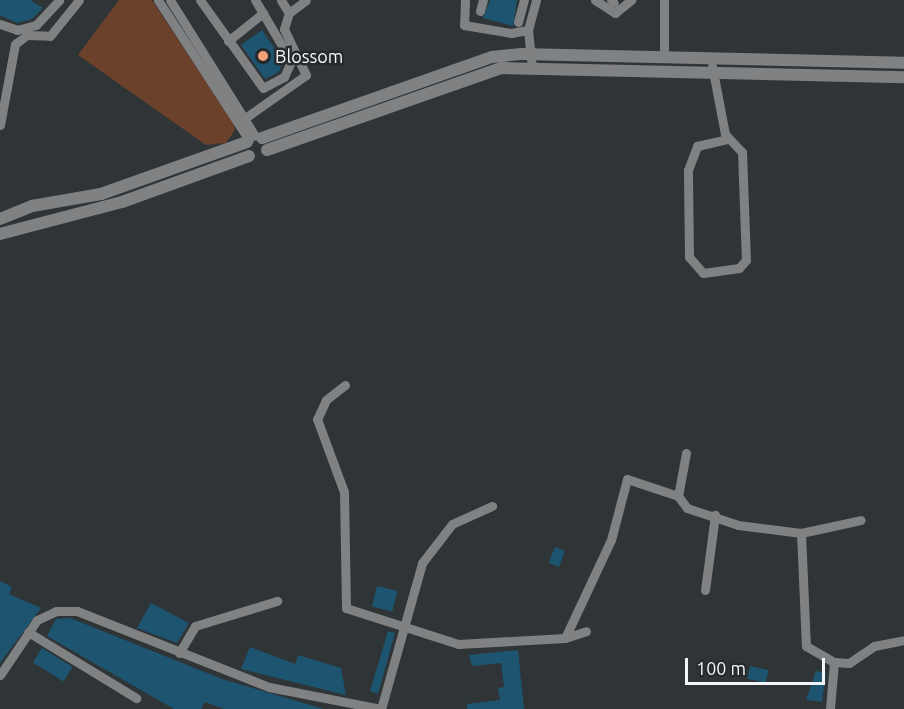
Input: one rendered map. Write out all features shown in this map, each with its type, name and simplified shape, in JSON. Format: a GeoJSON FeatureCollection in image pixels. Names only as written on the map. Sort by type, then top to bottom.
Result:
{"type":"FeatureCollection","features":[{"type":"Feature","properties":{"kind":"street"},"geometry":{"type":"LineString","coordinates":[[18,35],[45,21],[59,0]]}},
{"type":"Feature","properties":{"kind":"street"},"geometry":{"type":"LineString","coordinates":[[0,24],[18,35],[50,36],[79,0]]}},
{"type":"Feature","properties":{"kind":"street"},"geometry":{"type":"LineString","coordinates":[[158,0],[253,139],[267,150]]}},
{"type":"Feature","properties":{"kind":"street"},"geometry":{"type":"LineString","coordinates":[[170,0],[189,28],[241,121]]}},
{"type":"Feature","properties":{"kind":"street"},"geometry":{"type":"LineString","coordinates":[[203,1],[259,86],[284,77],[290,54],[255,0]]}},
{"type":"Feature","properties":{"kind":"street"},"geometry":{"type":"LineString","coordinates":[[281,0],[289,13]]}},
{"type":"Feature","properties":{"kind":"street"},"geometry":{"type":"LineString","coordinates":[[241,121],[306,75],[284,29],[289,13],[306,0]]}},
{"type":"Feature","properties":{"kind":"street"},"geometry":{"type":"LineString","coordinates":[[465,0],[464,25],[511,33],[528,30]]}},
{"type":"Feature","properties":{"kind":"street"},"geometry":{"type":"LineString","coordinates":[[480,11],[483,0]]}},
{"type":"Feature","properties":{"kind":"street"},"geometry":{"type":"LineString","coordinates":[[518,22],[524,0]]}},
{"type":"Feature","properties":{"kind":"street"},"geometry":{"type":"LineString","coordinates":[[532,67],[528,30],[536,0]]}},
{"type":"Feature","properties":{"kind":"street"},"geometry":{"type":"LineString","coordinates":[[595,0],[615,13],[631,0]]}},
{"type":"Feature","properties":{"kind":"street"},"geometry":{"type":"LineString","coordinates":[[664,0],[664,57]]}},
{"type":"Feature","properties":{"kind":"street"},"geometry":{"type":"LineString","coordinates":[[228,41],[263,13]]}},
{"type":"Feature","properties":{"kind":"street"},"geometry":{"type":"LineString","coordinates":[[180,34],[189,28]]}},
{"type":"Feature","properties":{"kind":"street"},"geometry":{"type":"LineString","coordinates":[[0,125],[18,35]]}},
{"type":"Feature","properties":{"kind":"street"},"geometry":{"type":"LineString","coordinates":[[0,219],[32,206],[101,194],[492,57],[531,54],[904,63]]}},
{"type":"Feature","properties":{"kind":"street"},"geometry":{"type":"LineString","coordinates":[[711,58],[728,139],[742,152],[746,260],[739,268],[703,273],[689,257],[688,170],[697,146],[728,139]]}},
{"type":"Feature","properties":{"kind":"street"},"geometry":{"type":"LineString","coordinates":[[0,234],[122,202],[249,156],[259,158],[267,150],[501,68],[904,77]]}},
{"type":"Feature","properties":{"kind":"street"},"geometry":{"type":"LineString","coordinates":[[249,156],[253,139]]}},
{"type":"Feature","properties":{"kind":"street"},"geometry":{"type":"LineString","coordinates":[[345,385],[326,400],[317,419],[344,492],[344,604],[458,644],[565,638],[586,631]]}},
{"type":"Feature","properties":{"kind":"street"},"geometry":{"type":"LineString","coordinates":[[678,496],[686,453]]}},
{"type":"Feature","properties":{"kind":"street"},"geometry":{"type":"LineString","coordinates":[[565,638],[611,540],[627,479],[678,496],[687,508],[715,515],[738,525],[801,533],[861,520]]}},
{"type":"Feature","properties":{"kind":"street"},"geometry":{"type":"LineString","coordinates":[[0,675],[28,632],[47,614],[77,611],[269,687],[381,709],[422,563],[452,524],[492,506]]}},
{"type":"Feature","properties":{"kind":"street"},"geometry":{"type":"LineString","coordinates":[[705,591],[715,515]]}},
{"type":"Feature","properties":{"kind":"street"},"geometry":{"type":"LineString","coordinates":[[801,533],[806,646],[834,662],[849,663],[874,646],[904,640]]}},
{"type":"Feature","properties":{"kind":"street"},"geometry":{"type":"LineString","coordinates":[[179,653],[195,626],[277,601]]}},
{"type":"Feature","properties":{"kind":"street"},"geometry":{"type":"LineString","coordinates":[[28,632],[136,698]]}},
{"type":"Feature","properties":{"kind":"street"},"geometry":{"type":"LineString","coordinates":[[830,709],[834,662]]}},
{"type":"Feature","properties":{"kind":"shaded area"},"geometry":{"type":"Polygon","coordinates":[[[119,0],[152,0],[233,123],[235,130],[226,143],[206,145],[78,55],[119,0]]]}},
{"type":"Feature","properties":{"kind":"building"},"geometry":{"type":"Polygon","coordinates":[[[0,0],[30,0],[43,8],[32,19],[17,23],[0,15],[0,0]]]}},
{"type":"Feature","properties":{"kind":"building"},"geometry":{"type":"Polygon","coordinates":[[[490,0],[517,0],[513,26],[483,18],[490,0]]]}},
{"type":"Feature","properties":{"kind":"building","name":"Blossom"},"geometry":{"type":"Polygon","coordinates":[[[262,30],[283,61],[279,72],[265,79],[241,45],[262,30]]]}},
{"type":"Feature","properties":{"kind":"building"},"geometry":{"type":"Polygon","coordinates":[[[555,547],[565,551],[559,567],[549,563],[555,547]]]}},
{"type":"Feature","properties":{"kind":"building"},"geometry":{"type":"Polygon","coordinates":[[[0,581],[12,587],[9,594],[41,608],[0,663],[0,581]]]}},
{"type":"Feature","properties":{"kind":"building"},"geometry":{"type":"Polygon","coordinates":[[[377,586],[397,591],[392,611],[372,606],[377,586]]]}},
{"type":"Feature","properties":{"kind":"building"},"geometry":{"type":"Polygon","coordinates":[[[151,603],[189,623],[177,643],[137,628],[151,603]]]}},
{"type":"Feature","properties":{"kind":"building"},"geometry":{"type":"Polygon","coordinates":[[[70,618],[222,679],[324,709],[224,709],[205,702],[201,709],[174,709],[47,636],[56,619],[70,618]]]}},
{"type":"Feature","properties":{"kind":"building"},"geometry":{"type":"Polygon","coordinates":[[[388,631],[395,633],[378,694],[370,691],[388,631]]]}},
{"type":"Feature","properties":{"kind":"building"},"geometry":{"type":"Polygon","coordinates":[[[250,647],[295,664],[298,655],[341,668],[346,695],[241,669],[250,647]]]}},
{"type":"Feature","properties":{"kind":"building"},"geometry":{"type":"Polygon","coordinates":[[[42,648],[73,667],[64,681],[33,662],[42,648]]]}},
{"type":"Feature","properties":{"kind":"building"},"geometry":{"type":"Polygon","coordinates":[[[518,650],[524,709],[467,709],[467,704],[500,700],[498,688],[504,687],[501,663],[472,666],[469,655],[518,650]]]}},
{"type":"Feature","properties":{"kind":"building"},"geometry":{"type":"Polygon","coordinates":[[[750,666],[769,670],[766,683],[747,679],[750,666]]]}},
{"type":"Feature","properties":{"kind":"building"},"geometry":{"type":"Polygon","coordinates":[[[816,671],[826,673],[822,702],[806,700],[816,671]]]}},
{"type":"Feature","properties":{"kind":"place","name":"Blossom"},"geometry":{"type":"Point","coordinates":[263,56]}}]}
